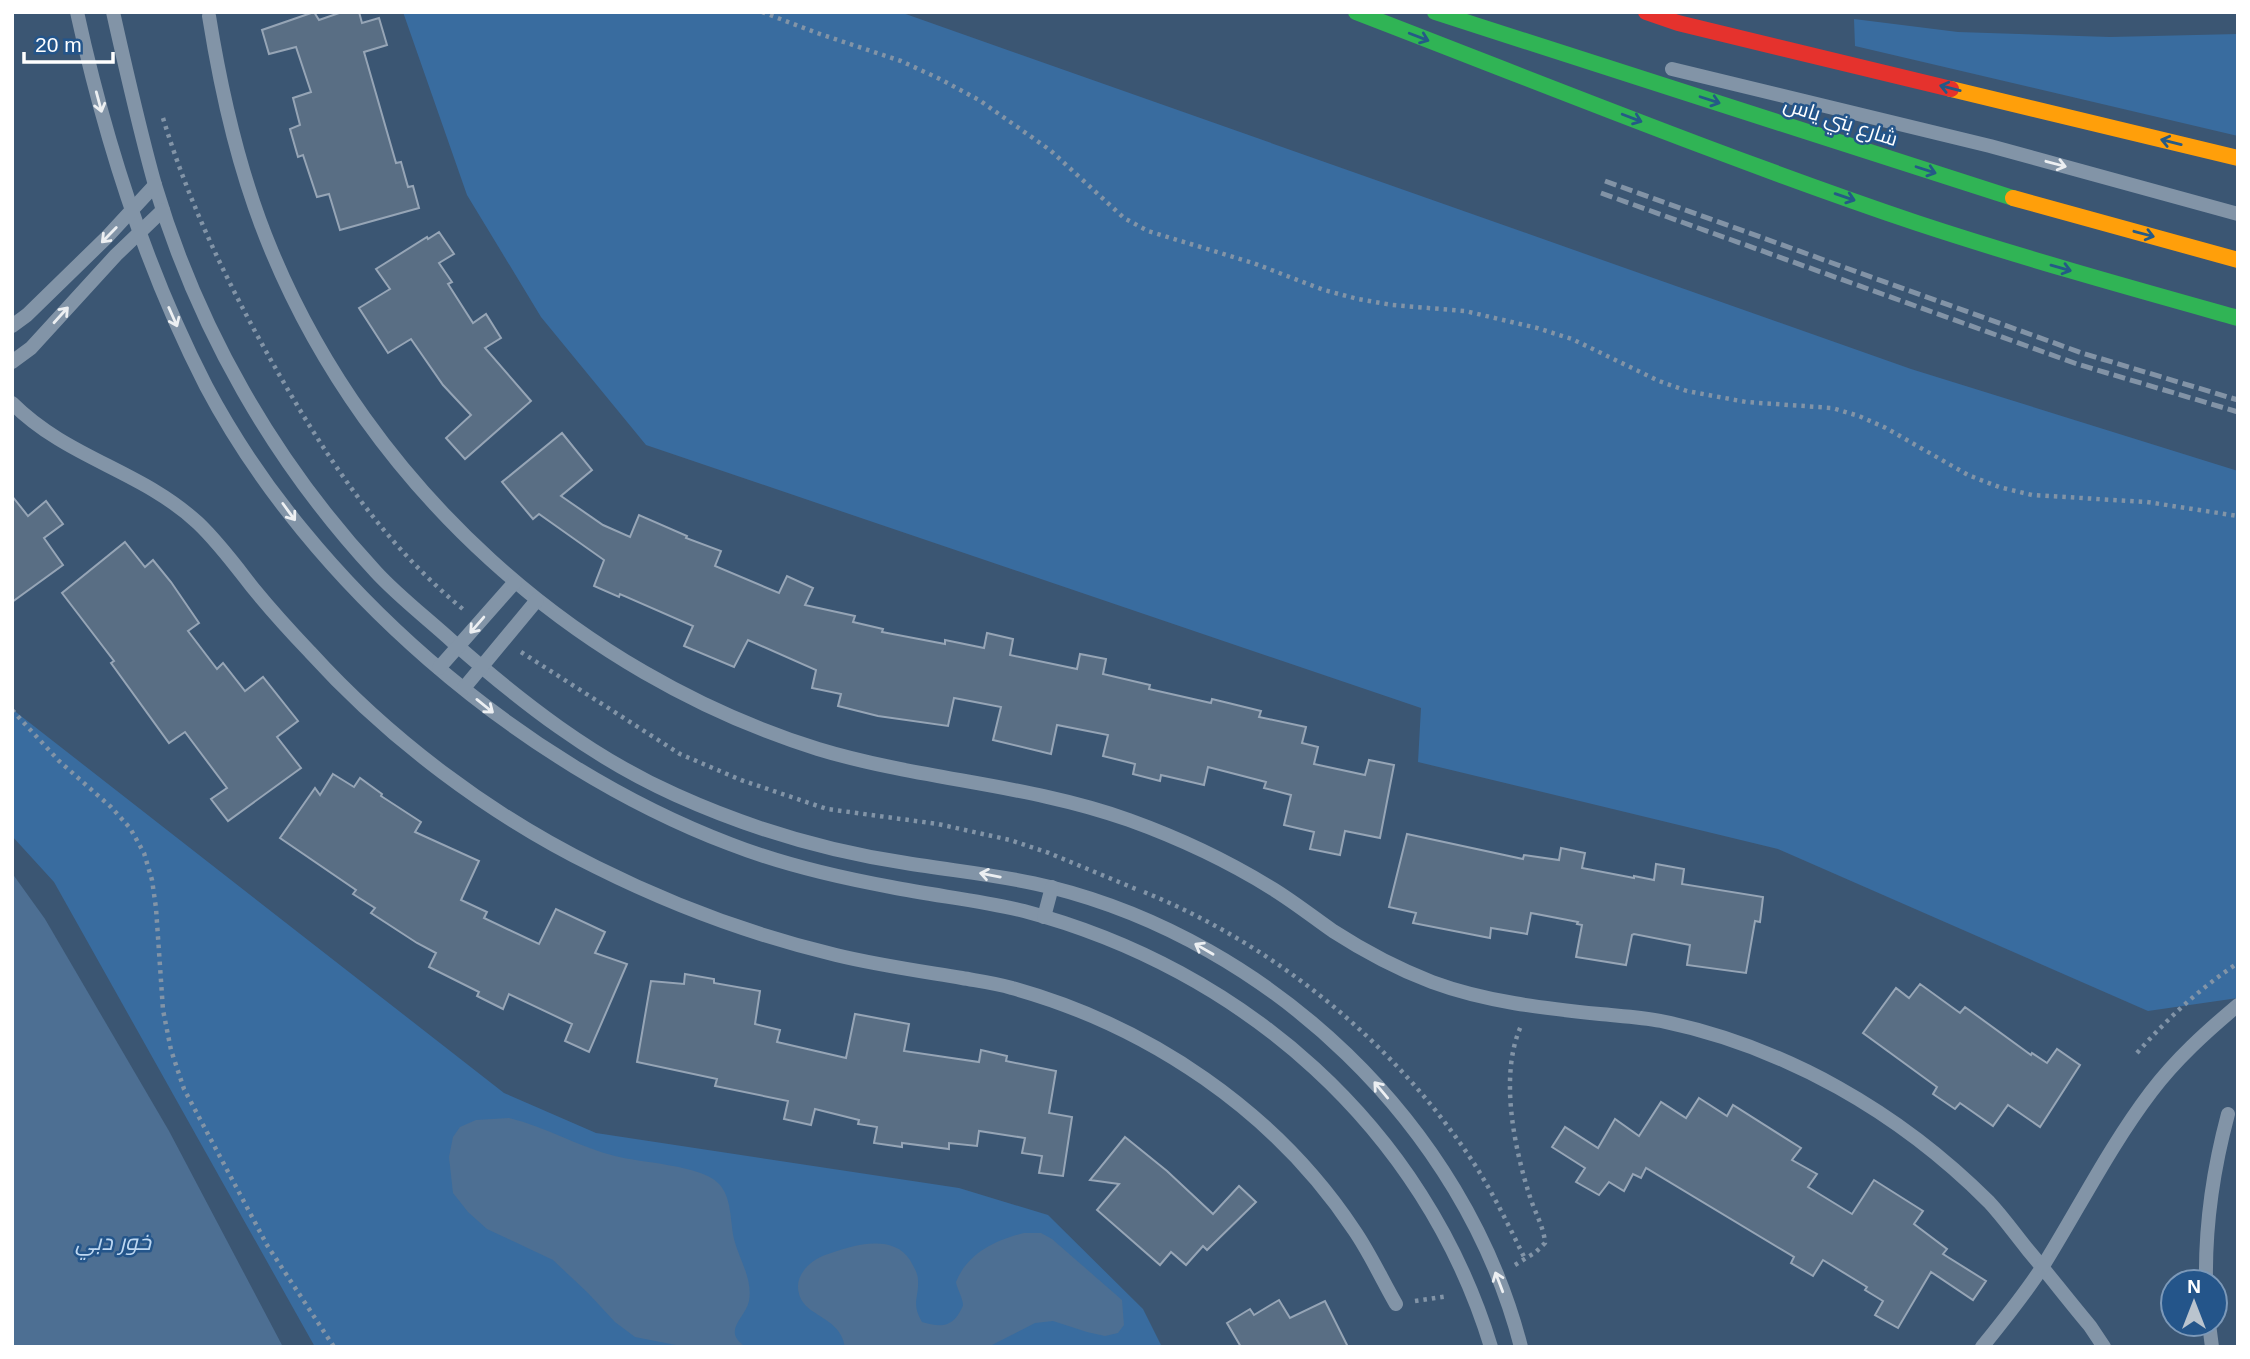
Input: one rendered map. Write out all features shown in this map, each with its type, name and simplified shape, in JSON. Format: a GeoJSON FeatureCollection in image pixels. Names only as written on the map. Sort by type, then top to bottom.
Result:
{"type":"FeatureCollection","features":[{"type":"Feature","properties":{"kind":"main road"},"geometry":{"type":"LineString","coordinates":[[1356,12],[1854,200],[2049,265],[2238,318]]}},
{"type":"Feature","properties":{"kind":"main road"},"geometry":{"type":"LineString","coordinates":[[1646,12],[1692,26],[2238,158]]}},
{"type":"Feature","properties":{"kind":"main road","name":"شارع بني ياس"},"geometry":{"type":"LineString","coordinates":[[1435,13],[2019,200],[2238,260]]}},
{"type":"Feature","properties":{"kind":"lane"},"geometry":{"type":"LineString","coordinates":[[77,12],[103,118],[131,210],[176,323],[208,389],[253,463],[303,532],[361,597],[439,668],[514,729],[583,774],[655,813],[731,845],[809,870],[1018,909],[1081,927],[1141,952],[1199,981],[1253,1017],[1304,1058],[1351,1103],[1392,1153],[1429,1207],[1460,1264],[1492,1347]]}},
{"type":"Feature","properties":{"kind":"lane"},"geometry":{"type":"LineString","coordinates":[[113,12],[163,210],[193,290],[229,368],[273,442],[323,511],[379,576],[532,709],[600,755],[672,793],[747,824],[825,848],[906,863],[979,872],[1052,887],[1123,910],[1191,941],[1255,978],[1314,1023],[1368,1074],[1415,1131],[1456,1192],[1497,1275],[1521,1347]]}},
{"type":"Feature","properties":{"kind":"lane"},"geometry":{"type":"LineString","coordinates":[[1435,13],[1625,58]]}},
{"type":"Feature","properties":{"kind":"lane"},"geometry":{"type":"LineString","coordinates":[[209,16],[222,97],[244,176],[272,253],[308,328],[351,398],[399,464],[455,526],[515,582],[602,647],[670,687],[742,721],[816,748],[893,769],[1051,797],[1128,819],[1202,850],[1273,889],[1339,935],[1383,960],[1430,981],[1479,997],[1530,1006],[1658,1020],[1734,1040],[1806,1069],[1874,1107],[1937,1153],[1994,1207],[2104,1347]]}},
{"type":"Feature","properties":{"kind":"lane"},"geometry":{"type":"LineString","coordinates":[[1652,65],[1990,146],[2238,214]]}},
{"type":"Feature","properties":{"kind":"lane"},"geometry":{"type":"LineString","coordinates":[[12,326],[27,315],[155,184]]}},
{"type":"Feature","properties":{"kind":"lane"},"geometry":{"type":"LineString","coordinates":[[12,362],[31,348],[116,255],[163,210]]}},
{"type":"Feature","properties":{"kind":"lane"},"geometry":{"type":"LineString","coordinates":[[12,403],[55,440],[163,495],[197,522],[228,554],[255,590],[313,656],[376,716],[443,772],[516,821],[592,865],[671,902],[753,932],[838,956],[1009,987],[1091,1014],[1168,1053],[1238,1103],[1301,1162],[1354,1229],[1396,1304]]}},
{"type":"Feature","properties":{"kind":"lane"},"geometry":{"type":"LineString","coordinates":[[439,668],[515,582]]}},
{"type":"Feature","properties":{"kind":"lane"},"geometry":{"type":"LineString","coordinates":[[464,688],[537,600]]}},
{"type":"Feature","properties":{"kind":"lane"},"geometry":{"type":"LineString","coordinates":[[1044,917],[1052,887]]}},
{"type":"Feature","properties":{"kind":"lane"},"geometry":{"type":"LineString","coordinates":[[1982,1347],[2009,1315],[2042,1268],[2150,1093],[2191,1045],[2238,1005]]}},
{"type":"Feature","properties":{"kind":"lane"},"geometry":{"type":"LineString","coordinates":[[2206,1268],[2208,1204],[2216,1158],[2228,1114]]}},
{"type":"Feature","properties":{"kind":"path"},"geometry":{"type":"LineString","coordinates":[[762,12],[901,61],[979,100],[1050,150],[1124,218],[1148,231],[1358,299],[1392,305],[1465,311],[1536,328],[1572,339],[1659,381],[1687,391],[1746,402],[1832,408],[1860,416],[1968,475],[1999,487],[2032,495],[2147,502],[2238,516]]}},
{"type":"Feature","properties":{"kind":"path"},"geometry":{"type":"LineString","coordinates":[[160,109],[178,168],[202,225],[248,320],[300,413],[339,474],[397,547],[431,581],[480,622]]}},
{"type":"Feature","properties":{"kind":"path"},"geometry":{"type":"LineString","coordinates":[[503,641],[680,754],[741,780],[827,809],[957,828],[1010,840],[1049,853],[1160,899],[1266,955],[1346,1018],[1433,1108],[1475,1166],[1525,1259]]}},
{"type":"Feature","properties":{"kind":"path"},"geometry":{"type":"LineString","coordinates":[[12,710],[59,761],[111,807],[130,828],[144,853],[156,908],[163,1010],[171,1050],[184,1089],[267,1245],[334,1347]]}},
{"type":"Feature","properties":{"kind":"path"},"geometry":{"type":"LineString","coordinates":[[2137,1053],[2167,1019],[2200,989],[2238,963]]}},
{"type":"Feature","properties":{"kind":"path"},"geometry":{"type":"LineString","coordinates":[[1497,1275],[1525,1259],[1545,1243],[1516,1142],[1510,1082],[1513,1043],[1530,1006]]}},
{"type":"Feature","properties":{"kind":"path"},"geometry":{"type":"LineString","coordinates":[[1396,1304],[1471,1292]]}},
{"type":"Feature","properties":{"kind":"shaded area"},"geometry":{"type":"Polygon","coordinates":[[[403,12],[900,12],[1911,369],[2238,471],[2238,998],[2148,1011],[1778,849],[1418,762],[1421,708],[646,445],[541,317],[467,195],[403,12]]]}},
{"type":"Feature","properties":{"kind":"shaded area"},"geometry":{"type":"Polygon","coordinates":[[[1854,19],[1958,32],[2110,37],[2238,34],[2238,136],[1855,46],[1854,19]]]}},
{"type":"Feature","properties":{"kind":"shaded area"},"geometry":{"type":"Polygon","coordinates":[[[12,709],[504,1093],[596,1133],[959,1188],[1048,1215],[1143,1309],[1162,1347],[315,1347],[54,882],[12,836],[12,709]]]}},
{"type":"Feature","properties":{"kind":"water","name":"خور دبي"},"geometry":{"type":"Polygon","coordinates":[[[12,873],[45,919],[169,1131],[283,1347],[12,1347],[12,873]]]}},
{"type":"Feature","properties":{"kind":"water"},"geometry":{"type":"Polygon","coordinates":[[[509,1118],[602,1152],[685,1168],[710,1177],[718,1183],[726,1195],[734,1239],[749,1285],[749,1301],[735,1330],[735,1336],[746,1347],[686,1347],[635,1337],[615,1322],[553,1260],[487,1229],[468,1212],[453,1193],[449,1157],[453,1137],[460,1127],[476,1120],[509,1118]]]}},
{"type":"Feature","properties":{"kind":"water"},"geometry":{"type":"Polygon","coordinates":[[[1024,1233],[1041,1233],[1052,1239],[1122,1300],[1124,1325],[1118,1333],[1105,1336],[1053,1321],[1035,1323],[988,1347],[845,1347],[836,1328],[805,1304],[800,1296],[798,1286],[801,1276],[816,1260],[858,1245],[882,1244],[902,1251],[914,1267],[918,1280],[916,1305],[922,1322],[937,1325],[950,1323],[963,1306],[956,1282],[967,1264],[993,1244],[1024,1233]]]}},
{"type":"Feature","properties":{"kind":"building"},"geometry":{"type":"Polygon","coordinates":[[[314,12],[319,20],[342,12],[359,12],[362,23],[379,18],[387,45],[364,52],[396,163],[401,162],[408,187],[413,186],[419,208],[340,230],[329,194],[317,197],[303,155],[298,157],[290,129],[300,125],[293,98],[311,92],[296,47],[269,54],[262,30],[314,12]]]}},
{"type":"Feature","properties":{"kind":"building"},"geometry":{"type":"Polygon","coordinates":[[[439,232],[454,254],[439,263],[452,282],[448,284],[473,323],[486,314],[501,338],[485,348],[531,401],[465,459],[446,438],[471,415],[443,385],[411,339],[388,353],[359,308],[390,289],[376,269],[439,232]]]}},
{"type":"Feature","properties":{"kind":"building"},"geometry":{"type":"Polygon","coordinates":[[[562,433],[592,470],[561,496],[603,525],[630,537],[639,515],[687,536],[686,538],[721,551],[715,566],[779,593],[787,576],[813,588],[805,605],[855,616],[853,622],[883,629],[882,632],[984,648],[987,633],[1013,639],[1010,655],[1077,669],[1080,654],[1106,659],[1103,674],[1150,685],[1149,689],[1211,703],[1212,699],[1261,711],[1259,717],[1306,727],[1302,743],[1318,747],[1314,764],[1365,775],[1369,760],[1394,765],[1380,838],[1345,831],[1340,855],[1310,849],[1314,832],[1284,825],[1291,795],[1264,788],[1266,782],[1208,767],[1204,785],[1161,775],[1160,781],[1133,774],[1135,764],[1103,756],[1108,735],[1057,725],[1051,754],[993,740],[1001,707],[954,698],[948,726],[878,716],[838,706],[841,694],[812,688],[816,670],[748,640],[734,667],[684,646],[693,626],[620,594],[619,597],[594,586],[604,560],[539,514],[533,519],[502,482],[562,433]]]}},
{"type":"Feature","properties":{"kind":"building"},"geometry":{"type":"Polygon","coordinates":[[[12,496],[28,516],[46,501],[63,524],[44,538],[63,565],[12,602],[12,496]]]}},
{"type":"Feature","properties":{"kind":"building"},"geometry":{"type":"Polygon","coordinates":[[[125,542],[145,567],[153,560],[171,582],[199,623],[188,631],[217,669],[223,663],[245,691],[263,677],[298,721],[277,737],[301,768],[228,821],[211,799],[227,788],[185,732],[169,743],[111,663],[114,661],[62,593],[125,542]]]}},
{"type":"Feature","properties":{"kind":"building"},"geometry":{"type":"Polygon","coordinates":[[[333,774],[354,787],[360,778],[382,794],[381,796],[421,822],[415,832],[479,861],[461,900],[487,912],[484,918],[539,944],[556,909],[605,932],[595,953],[627,964],[589,1052],[565,1041],[572,1024],[509,994],[503,1009],[477,996],[479,992],[429,967],[436,953],[371,913],[375,908],[353,894],[356,890],[280,838],[315,788],[320,795],[333,774]]]}},
{"type":"Feature","properties":{"kind":"building"},"geometry":{"type":"Polygon","coordinates":[[[1407,834],[1523,859],[1524,855],[1559,860],[1561,848],[1585,853],[1582,868],[1634,878],[1654,880],[1656,864],[1684,869],[1682,884],[1763,897],[1760,922],[1755,921],[1746,973],[1687,965],[1690,945],[1634,934],[1626,965],[1576,957],[1582,925],[1531,913],[1527,934],[1491,928],[1490,938],[1413,923],[1416,913],[1389,907],[1407,834]]]}},
{"type":"Feature","properties":{"kind":"building"},"geometry":{"type":"Polygon","coordinates":[[[685,974],[714,979],[714,983],[760,991],[755,1024],[780,1030],[777,1042],[846,1058],[855,1014],[909,1024],[904,1051],[979,1062],[981,1050],[1007,1056],[1006,1061],[1056,1071],[1049,1113],[1072,1117],[1063,1176],[1039,1173],[1042,1156],[1022,1153],[1025,1138],[979,1131],[977,1146],[949,1143],[949,1149],[902,1143],[902,1147],[874,1143],[877,1127],[858,1124],[859,1120],[815,1109],[811,1125],[784,1119],[788,1101],[715,1086],[717,1079],[637,1062],[651,981],[684,984],[685,974]]]}},
{"type":"Feature","properties":{"kind":"building"},"geometry":{"type":"Polygon","coordinates":[[[1920,984],[1960,1013],[1965,1007],[2031,1055],[2032,1053],[2047,1063],[2057,1049],[2080,1065],[2040,1127],[2008,1105],[1993,1126],[1960,1103],[1955,1109],[1933,1094],[1937,1087],[1863,1033],[1896,988],[1909,998],[1920,984]]]}},
{"type":"Feature","properties":{"kind":"building"},"geometry":{"type":"Polygon","coordinates":[[[1699,1098],[1727,1116],[1733,1105],[1801,1148],[1792,1160],[1817,1174],[1808,1187],[1852,1214],[1874,1180],[1923,1211],[1914,1224],[1947,1249],[1943,1254],[1986,1281],[1973,1300],[1931,1272],[1898,1328],[1875,1315],[1883,1301],[1865,1290],[1867,1287],[1823,1260],[1813,1276],[1791,1263],[1794,1257],[1646,1168],[1641,1178],[1633,1174],[1624,1191],[1609,1182],[1599,1195],[1576,1182],[1585,1168],[1552,1147],[1565,1127],[1598,1148],[1615,1119],[1639,1136],[1661,1102],[1686,1118],[1699,1098]]]}},
{"type":"Feature","properties":{"kind":"building"},"geometry":{"type":"Polygon","coordinates":[[[1125,1137],[1213,1214],[1239,1186],[1256,1202],[1207,1250],[1203,1246],[1186,1265],[1171,1252],[1160,1265],[1097,1210],[1119,1184],[1090,1180],[1125,1137]]]}},
{"type":"Feature","properties":{"kind":"building"},"geometry":{"type":"Polygon","coordinates":[[[1279,1300],[1290,1318],[1325,1301],[1348,1347],[1241,1347],[1227,1323],[1250,1309],[1254,1315],[1279,1300]]]}},
{"type":"Feature","properties":{"kind":"railway"},"geometry":{"type":"LineString","coordinates":[[1605,181],[2082,353],[2238,400]]}},
{"type":"Feature","properties":{"kind":"railway"},"geometry":{"type":"LineString","coordinates":[[1601,193],[2077,364],[2238,412]]}},
{"type":"Feature","properties":{"kind":"traffic: fast"},"geometry":{"type":"LineString","coordinates":[[1356,12],[1846,199],[1997,248],[2238,318]]}},
{"type":"Feature","properties":{"kind":"traffic: fast"},"geometry":{"type":"LineString","coordinates":[[1435,12],[2013,198]]}},
{"type":"Feature","properties":{"kind":"traffic: slow"},"geometry":{"type":"LineString","coordinates":[[1951,89],[2238,158]]}},
{"type":"Feature","properties":{"kind":"traffic: slow"},"geometry":{"type":"LineString","coordinates":[[2013,198],[2238,260]]}},
{"type":"Feature","properties":{"kind":"traffic: jam"},"geometry":{"type":"LineString","coordinates":[[1646,12],[1678,23],[1951,89]]}}]}
